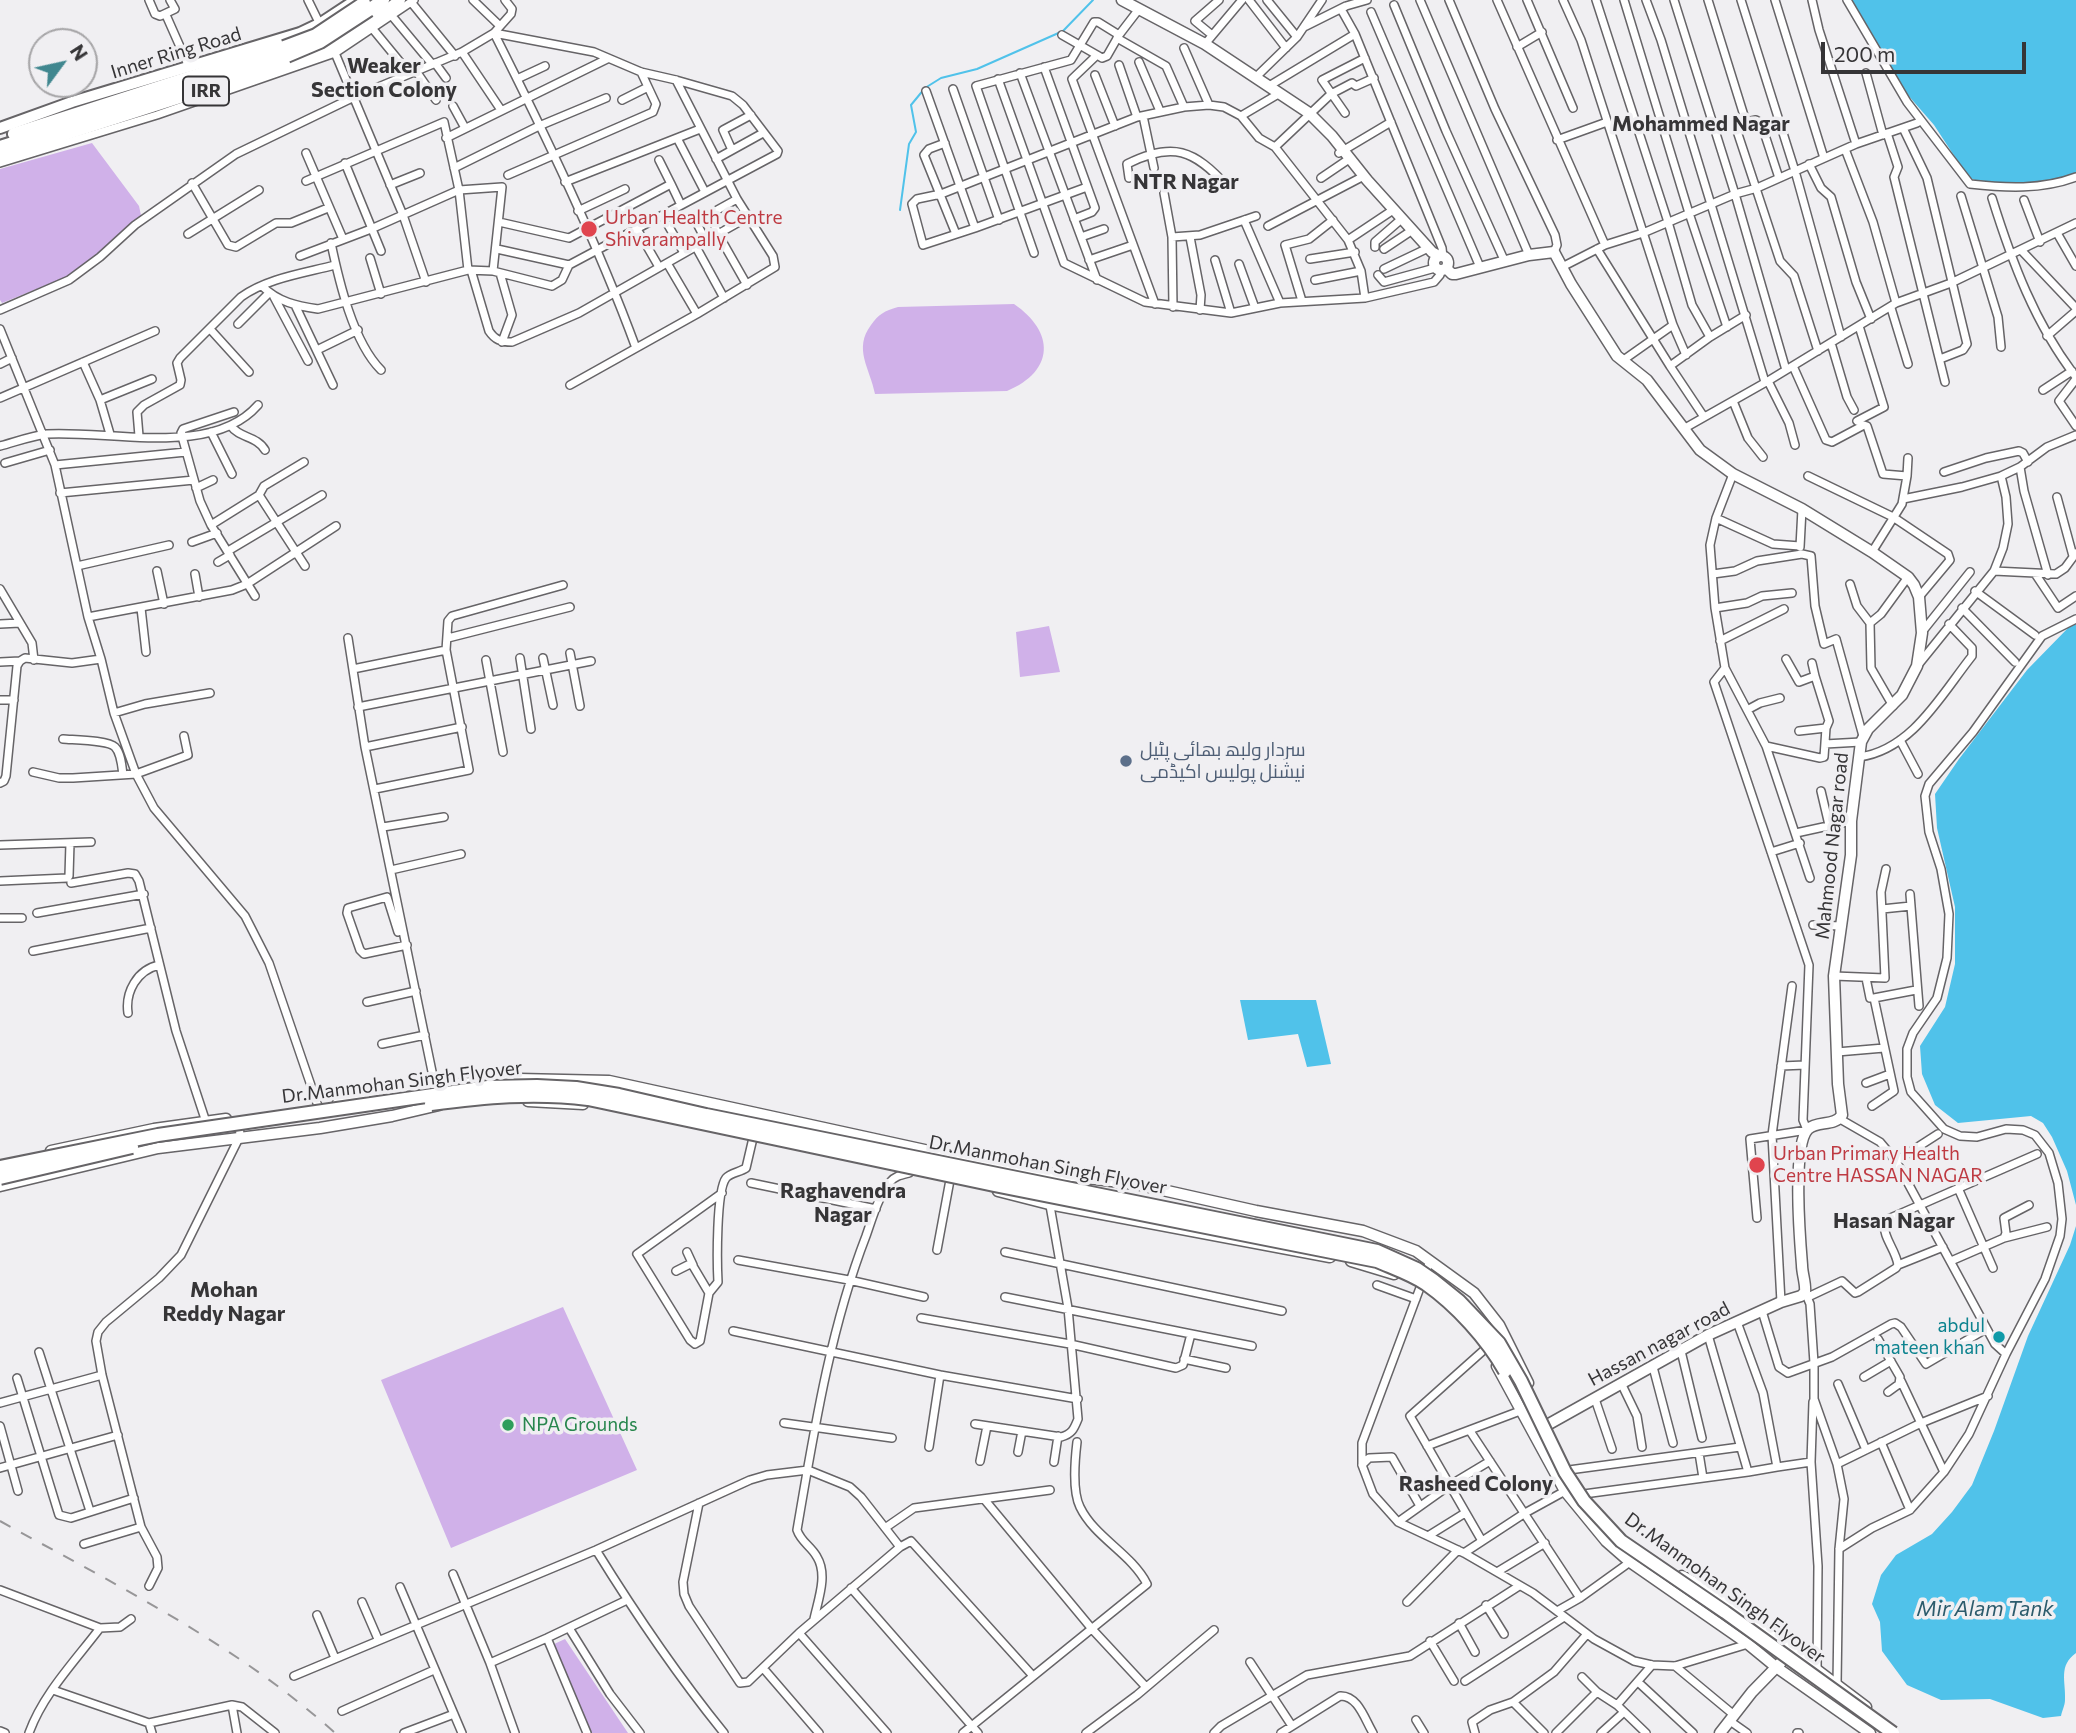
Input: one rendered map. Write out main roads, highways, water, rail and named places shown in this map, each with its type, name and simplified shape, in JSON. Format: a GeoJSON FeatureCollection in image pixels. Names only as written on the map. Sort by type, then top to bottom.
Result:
{"type":"FeatureCollection","features":[{"type":"Feature","properties":{"kind":"highway"},"geometry":{"type":"LineString","coordinates":[[0,138],[302,41],[332,25],[368,0]]}},
{"type":"Feature","properties":{"kind":"highway"},"geometry":{"type":"LineString","coordinates":[[0,147],[304,50],[337,32],[383,0]]}},
{"type":"Feature","properties":{"kind":"highway","name":"Dr.Manmohan Singh Flyover"},"geometry":{"type":"LineString","coordinates":[[0,1165],[208,1127],[488,1087],[554,1086],[619,1095],[1377,1251],[1417,1269],[1433,1280],[1459,1301],[1499,1343],[1521,1381],[1565,1472],[1584,1501],[1621,1541],[1893,1733]]}},
{"type":"Feature","properties":{"kind":"highway","name":"Dr.Manmohan Singh Flyover"},"geometry":{"type":"LineString","coordinates":[[0,1178],[178,1139],[493,1096],[553,1095],[588,1099],[994,1185],[1377,1261],[1423,1282],[1439,1293],[1471,1325],[1499,1359],[1579,1504],[1612,1541],[1882,1733]]}},
{"type":"Feature","properties":{"kind":"main road","name":"Inner Ring Road"},"geometry":{"type":"LineString","coordinates":[[0,128],[72,102],[300,33],[321,23],[341,5],[356,0]]}},
{"type":"Feature","properties":{"kind":"main road","name":"IRR"},"geometry":{"type":"LineString","coordinates":[[0,156],[334,51],[408,1]]}},
{"type":"Feature","properties":{"kind":"water"},"geometry":{"type":"Polygon","coordinates":[[[1850,0],[2076,0],[2076,173],[2029,187],[1982,183],[1968,177],[1934,125],[1900,86],[1850,0]]]}},
{"type":"Feature","properties":{"kind":"water"},"geometry":{"type":"Polygon","coordinates":[[[2076,624],[2076,1205],[2067,1171],[2043,1123],[2031,1116],[1958,1123],[1935,1105],[1922,1074],[1920,1046],[1945,1007],[1955,964],[1955,907],[1937,828],[1935,794],[2027,670],[2068,628],[2076,624]]]}},
{"type":"Feature","properties":{"kind":"water"},"geometry":{"type":"Polygon","coordinates":[[[1240,1000],[1316,1000],[1331,1064],[1307,1067],[1298,1034],[1248,1040],[1240,1000]]]}},
{"type":"Feature","properties":{"kind":"water","name":"Mir Alam Tank"},"geometry":{"type":"Polygon","coordinates":[[[2076,1226],[2076,1653],[2070,1658],[2065,1669],[2065,1702],[2061,1716],[2043,1718],[1990,1699],[1941,1700],[1907,1685],[1882,1651],[1880,1622],[1872,1604],[1881,1575],[1896,1555],[1932,1534],[1972,1485],[2028,1336],[2076,1226]]]}},
{"type":"Feature","properties":{"kind":"waterway"},"geometry":{"type":"LineString","coordinates":[[900,210],[909,144],[916,132],[911,105],[925,88],[941,78],[977,69],[1063,31],[1093,0]]}},
{"type":"Feature","properties":{"kind":"railway"},"geometry":{"type":"LineString","coordinates":[[0,1521],[131,1593],[216,1644],[257,1671],[335,1733]]}},
{"type":"Feature","properties":{"kind":"place","name":"Urban Health Centre Shivarampally"},"geometry":{"type":"Point","coordinates":[589,229]}},
{"type":"Feature","properties":{"kind":"place","name":"سردار ولبھ بھائی پٹیل نیشنل پولیس اکیڈمی"},"geometry":{"type":"Point","coordinates":[1126,761]}},
{"type":"Feature","properties":{"kind":"place","name":"Urban Primary Health Centre HASSAN NAGAR"},"geometry":{"type":"Point","coordinates":[1757,1165]}},
{"type":"Feature","properties":{"kind":"place","name":"abdul mateen khan"},"geometry":{"type":"Point","coordinates":[1999,1337]}},
{"type":"Feature","properties":{"kind":"place","name":"NPA Grounds"},"geometry":{"type":"Point","coordinates":[508,1425]}},
{"type":"Feature","properties":{"kind":"district","name":"Weaker Section Colony"},"geometry":{"type":"Point","coordinates":[384,78]}},
{"type":"Feature","properties":{"kind":"district","name":"Mohammed Nagar"},"geometry":{"type":"Point","coordinates":[1701,124]}},
{"type":"Feature","properties":{"kind":"district","name":"NTR Nagar"},"geometry":{"type":"Point","coordinates":[1186,182]}},
{"type":"Feature","properties":{"kind":"district","name":"Raghavendra Nagar"},"geometry":{"type":"Point","coordinates":[843,1203]}},
{"type":"Feature","properties":{"kind":"district","name":"Hasan Nagar"},"geometry":{"type":"Point","coordinates":[1894,1221]}},
{"type":"Feature","properties":{"kind":"district","name":"Mohan Reddy Nagar"},"geometry":{"type":"Point","coordinates":[224,1302]}},
{"type":"Feature","properties":{"kind":"district","name":"Rasheed Colony"},"geometry":{"type":"Point","coordinates":[1476,1484]}}]}
